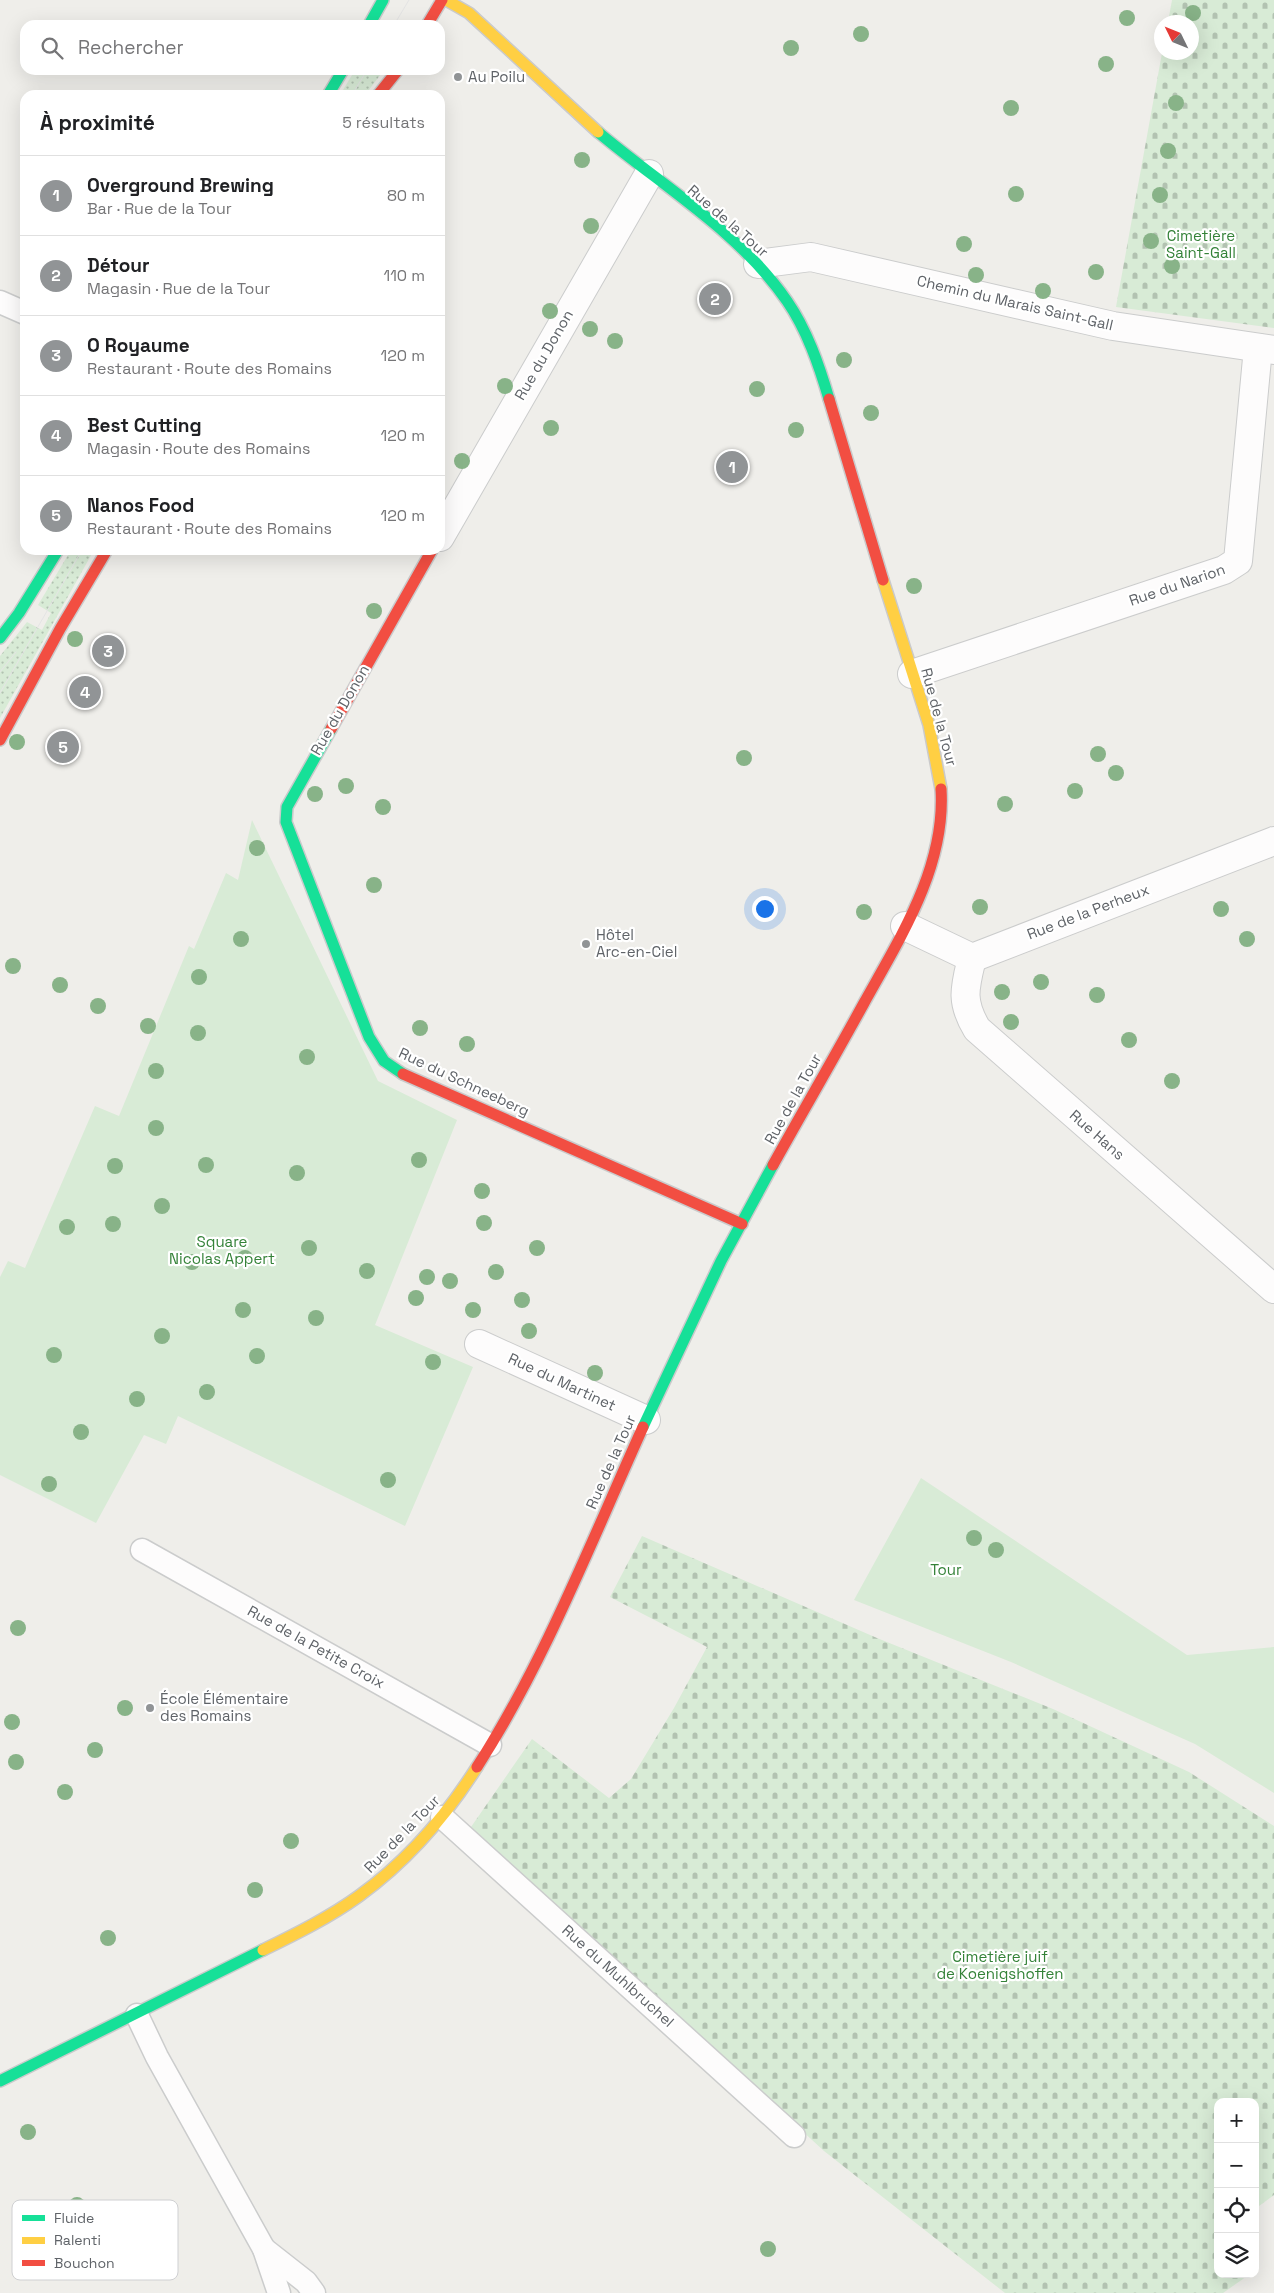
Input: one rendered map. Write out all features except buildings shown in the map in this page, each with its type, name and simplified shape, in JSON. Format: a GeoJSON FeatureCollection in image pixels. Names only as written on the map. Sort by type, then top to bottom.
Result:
{"type":"FeatureCollection","features":[{"type":"Feature","properties":{"kind":"street"},"geometry":{"type":"LineString","coordinates":[[372,20],[383,0]]}},
{"type":"Feature","properties":{"kind":"street"},"geometry":{"type":"LineString","coordinates":[[430,20],[442,0]]}},
{"type":"Feature","properties":{"kind":"street","name":"Rue de la Tour"},"geometry":{"type":"LineString","coordinates":[[0,2081],[137,2014],[336,1912],[374,1884],[442,1817],[490,1745],[521,1693],[555,1624],[698,1307],[905,926],[925,885],[940,832],[942,810],[940,780],[927,719],[818,363],[803,329],[788,303],[758,264],[738,246],[616,147],[469,13],[446,0]]}},
{"type":"Feature","properties":{"kind":"street"},"geometry":{"type":"LineString","coordinates":[[331,90],[340,75]]}},
{"type":"Feature","properties":{"kind":"street"},"geometry":{"type":"LineString","coordinates":[[382,90],[394,75]]}},
{"type":"Feature","properties":{"kind":"street","name":"Rue du Donon"},"geometry":{"type":"LineString","coordinates":[[445,528],[649,174]]}},
{"type":"Feature","properties":{"kind":"street","name":"Chemin du Marais Saint-Gall"},"geometry":{"type":"LineString","coordinates":[[758,264],[811,257],[1114,326],[1266,349]]}},
{"type":"Feature","properties":{"kind":"street","name":"Rue du Narion"},"geometry":{"type":"LineString","coordinates":[[912,674],[1224,570],[1238,561],[1266,349]]}},
{"type":"Feature","properties":{"kind":"street"},"geometry":{"type":"LineString","coordinates":[[0,638],[19,613],[55,555]]}},
{"type":"Feature","properties":{"kind":"street"},"geometry":{"type":"LineString","coordinates":[[0,740],[60,628],[103,555]]}},
{"type":"Feature","properties":{"kind":"street","name":"Rue du Donon"},"geometry":{"type":"LineString","coordinates":[[293,792],[429,555]]}},
{"type":"Feature","properties":{"kind":"street","name":"Rue du Schneeberg"},"geometry":{"type":"LineString","coordinates":[[293,792],[287,806],[286,822],[290,834],[369,1037],[384,1061],[397,1071],[742,1224]]}},
{"type":"Feature","properties":{"kind":"street","name":"Rue de la Perheux"},"geometry":{"type":"LineString","coordinates":[[972,958],[1274,841]]}},
{"type":"Feature","properties":{"kind":"street"},"geometry":{"type":"LineString","coordinates":[[905,926],[972,958]]}},
{"type":"Feature","properties":{"kind":"street","name":"Rue Hans"},"geometry":{"type":"LineString","coordinates":[[972,958],[964,992],[968,1014],[977,1029],[1274,1289]]}},
{"type":"Feature","properties":{"kind":"street","name":"Rue du Martinet"},"geometry":{"type":"LineString","coordinates":[[479,1344],[646,1420]]}},
{"type":"Feature","properties":{"kind":"lane"},"geometry":{"type":"LineString","coordinates":[[0,302],[20,312]]}},
{"type":"Feature","properties":{"kind":"lane","name":"Rue de la Petite Croix"},"geometry":{"type":"LineString","coordinates":[[142,1550],[490,1745]]}},
{"type":"Feature","properties":{"kind":"lane","name":"Rue du Muhlbruchel"},"geometry":{"type":"LineString","coordinates":[[442,1817],[794,2136]]}},
{"type":"Feature","properties":{"kind":"lane"},"geometry":{"type":"LineString","coordinates":[[137,2014],[156,2057],[264,2250],[279,2293]]}},
{"type":"Feature","properties":{"kind":"lane"},"geometry":{"type":"LineString","coordinates":[[264,2250],[306,2282],[314,2293]]}},
{"type":"Feature","properties":{"kind":"green space","name":"Cimetière Saint-Gall"},"geometry":{"type":"Polygon","coordinates":[[[1172,0],[1274,0],[1274,328],[1116,307],[1161,60],[1199,60],[1199,15],[1169,15],[1172,0]]]}},
{"type":"Feature","properties":{"kind":"green space"},"geometry":{"type":"Polygon","coordinates":[[[352,75],[380,75],[369,90],[343,90],[352,75]]]}},
{"type":"Feature","properties":{"kind":"green space"},"geometry":{"type":"Polygon","coordinates":[[[68,555],[91,555],[0,718],[0,656],[27,622],[42,630],[51,613],[38,605],[68,555]]]}},
{"type":"Feature","properties":{"kind":"green space","name":"Square Nicolas Appert"},"geometry":{"type":"Polygon","coordinates":[[[252,820],[378,1081],[457,1120],[375,1325],[473,1367],[405,1526],[178,1416],[166,1444],[144,1435],[96,1523],[0,1475],[0,1277],[8,1261],[25,1268],[95,1106],[119,1116],[189,946],[194,949],[226,873],[238,880],[252,820]]]}},
{"type":"Feature","properties":{"kind":"green space","name":"Tour"},"geometry":{"type":"Polygon","coordinates":[[[921,1478],[1187,1655],[1274,1647],[1274,1793],[1195,1744],[1011,1662],[854,1600],[921,1478]]]}},
{"type":"Feature","properties":{"kind":"green space","name":"Cimetière juif de Koenigshoffen"},"geometry":{"type":"Polygon","coordinates":[[[642,1536],[877,1638],[1053,1709],[1189,1772],[1274,1826],[1274,2195],[1259,2206],[1259,2098],[1214,2098],[1214,2278],[1244,2278],[1223,2293],[1005,2293],[824,2151],[471,1827],[532,1739],[609,1798],[631,1779],[674,1708],[707,1647],[610,1597],[642,1536]]]}},
{"type":"Feature","properties":{"kind":"tram line"},"geometry":{"type":"LineString","coordinates":[[397,20],[409,0]]}},
{"type":"Feature","properties":{"kind":"tram line"},"geometry":{"type":"LineString","coordinates":[[355,90],[364,75]]}},
{"type":"Feature","properties":{"kind":"tram line"},"geometry":{"type":"LineString","coordinates":[[0,693],[79,555]]}},
{"type":"Feature","properties":{"kind":"tram line"},"geometry":{"type":"LineString","coordinates":[[0,672],[16,652]]}},
{"type":"Feature","properties":{"kind":"traffic: fast"},"geometry":{"type":"LineString","coordinates":[[372,20],[383,0]]}},
{"type":"Feature","properties":{"kind":"traffic: fast"},"geometry":{"type":"LineString","coordinates":[[331,90],[340,75]]}},
{"type":"Feature","properties":{"kind":"traffic: fast"},"geometry":{"type":"LineString","coordinates":[[598,132],[699,210],[768,276],[801,324],[817,361],[829,399]]}},
{"type":"Feature","properties":{"kind":"traffic: fast"},"geometry":{"type":"LineString","coordinates":[[0,638],[19,613],[55,555]]}},
{"type":"Feature","properties":{"kind":"traffic: fast"},"geometry":{"type":"LineString","coordinates":[[331,729],[287,807],[286,822],[369,1037],[384,1061],[403,1074]]}},
{"type":"Feature","properties":{"kind":"traffic: fast"},"geometry":{"type":"LineString","coordinates":[[643,1427],[721,1261],[773,1165]]}},
{"type":"Feature","properties":{"kind":"traffic: fast"},"geometry":{"type":"LineString","coordinates":[[0,2081],[263,1950]]}},
{"type":"Feature","properties":{"kind":"traffic: slow"},"geometry":{"type":"LineString","coordinates":[[446,0],[469,13],[598,132]]}},
{"type":"Feature","properties":{"kind":"traffic: slow"},"geometry":{"type":"LineString","coordinates":[[883,580],[929,725],[941,789]]}},
{"type":"Feature","properties":{"kind":"traffic: slow"},"geometry":{"type":"LineString","coordinates":[[263,1950],[325,1918],[376,1883],[424,1837],[452,1803],[477,1767]]}},
{"type":"Feature","properties":{"kind":"traffic: jam"},"geometry":{"type":"LineString","coordinates":[[430,20],[442,0]]}},
{"type":"Feature","properties":{"kind":"traffic: jam"},"geometry":{"type":"LineString","coordinates":[[382,90],[394,75]]}},
{"type":"Feature","properties":{"kind":"traffic: jam"},"geometry":{"type":"LineString","coordinates":[[829,399],[883,580]]}},
{"type":"Feature","properties":{"kind":"traffic: jam"},"geometry":{"type":"LineString","coordinates":[[0,740],[60,629],[104,555]]}},
{"type":"Feature","properties":{"kind":"traffic: jam"},"geometry":{"type":"LineString","coordinates":[[331,729],[429,555]]}},
{"type":"Feature","properties":{"kind":"traffic: jam"},"geometry":{"type":"LineString","coordinates":[[773,1165],[892,953],[918,901],[936,846],[941,818],[941,789]]}},
{"type":"Feature","properties":{"kind":"traffic: jam"},"geometry":{"type":"LineString","coordinates":[[403,1074],[742,1224]]}},
{"type":"Feature","properties":{"kind":"traffic: jam"},"geometry":{"type":"LineString","coordinates":[[477,1767],[502,1727],[546,1643],[643,1427]]}},
{"type":"Feature","properties":{"kind":"place","name":"Au Poilu"},"geometry":{"type":"Point","coordinates":[458,77]}},
{"type":"Feature","properties":{"kind":"place","name":"Détour"},"geometry":{"type":"Point","coordinates":[715,299]}},
{"type":"Feature","properties":{"kind":"place","name":"Overground Brewing"},"geometry":{"type":"Point","coordinates":[732,467]}},
{"type":"Feature","properties":{"kind":"place","name":"O Royaume"},"geometry":{"type":"Point","coordinates":[108,651]}},
{"type":"Feature","properties":{"kind":"place","name":"Best Cutting"},"geometry":{"type":"Point","coordinates":[85,692]}},
{"type":"Feature","properties":{"kind":"place","name":"Nanos Food"},"geometry":{"type":"Point","coordinates":[63,747]}},
{"type":"Feature","properties":{"kind":"place","name":"Hôtel Arc-en-Ciel"},"geometry":{"type":"Point","coordinates":[586,944]}},
{"type":"Feature","properties":{"kind":"place","name":"École Élémentaire des Romains"},"geometry":{"type":"Point","coordinates":[150,1708]}}]}
